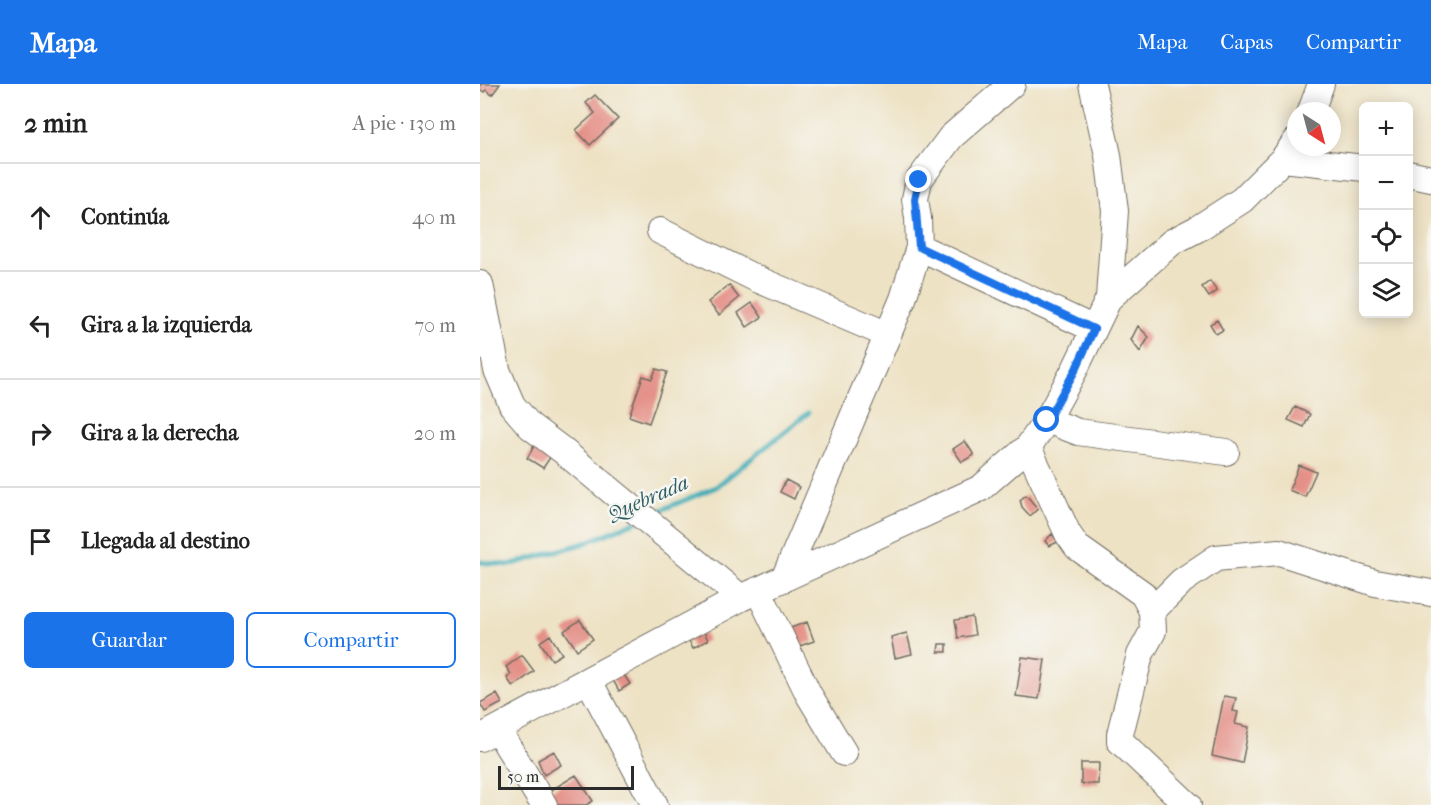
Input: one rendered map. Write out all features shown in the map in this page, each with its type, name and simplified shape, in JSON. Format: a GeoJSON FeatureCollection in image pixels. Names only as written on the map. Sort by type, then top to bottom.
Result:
{"type":"FeatureCollection","features":[{"type":"Feature","properties":{"kind":"street"},"geometry":{"type":"LineString","coordinates":[[784,579],[903,299],[919,247],[915,199],[919,180],[951,137],[1012,84]]}},
{"type":"Feature","properties":{"kind":"street"},"geometry":{"type":"LineString","coordinates":[[544,805],[488,733],[750,594],[981,488],[1028,447],[1047,420],[1076,369],[1109,298],[1115,211],[1108,155],[1092,84]]}},
{"type":"Feature","properties":{"kind":"street"},"geometry":{"type":"LineString","coordinates":[[1314,102],[1321,84]]}},
{"type":"Feature","properties":{"kind":"street"},"geometry":{"type":"LineString","coordinates":[[1109,298],[1172,242],[1242,200],[1287,152]]}},
{"type":"Feature","properties":{"kind":"street"},"geometry":{"type":"LineString","coordinates":[[1314,156],[1359,167]]}},
{"type":"Feature","properties":{"kind":"street"},"geometry":{"type":"LineString","coordinates":[[1413,175],[1431,178]]}},
{"type":"Feature","properties":{"kind":"street"},"geometry":{"type":"LineString","coordinates":[[660,231],[757,279],[888,335]]}},
{"type":"Feature","properties":{"kind":"street"},"geometry":{"type":"LineString","coordinates":[[919,247],[1094,329]]}},
{"type":"Feature","properties":{"kind":"street"},"geometry":{"type":"LineString","coordinates":[[480,284],[497,370],[512,405],[530,426],[667,537],[750,594],[844,753]]}},
{"type":"Feature","properties":{"kind":"street"},"geometry":{"type":"LineString","coordinates":[[1047,420],[1078,432],[1226,452]]}},
{"type":"Feature","properties":{"kind":"street"},"geometry":{"type":"LineString","coordinates":[[1028,447],[1068,534],[1077,547],[1143,594],[1152,611],[1153,631],[1140,655],[1120,741],[1188,805]]}},
{"type":"Feature","properties":{"kind":"street"},"geometry":{"type":"LineString","coordinates":[[1152,611],[1182,581],[1216,558],[1279,552],[1375,583],[1431,593]]}},
{"type":"Feature","properties":{"kind":"street"},"geometry":{"type":"LineString","coordinates":[[589,681],[655,805]]}},
{"type":"Feature","properties":{"kind":"building"},"geometry":{"type":"Polygon","coordinates":[[[480,84],[500,84],[492,95],[480,89],[480,84]]]}},
{"type":"Feature","properties":{"kind":"building"},"geometry":{"type":"Polygon","coordinates":[[[595,95],[618,119],[590,145],[576,130],[595,113],[586,103],[595,95]]]}},
{"type":"Feature","properties":{"kind":"building"},"geometry":{"type":"Polygon","coordinates":[[[1210,281],[1217,291],[1209,297],[1202,287],[1210,281]]]}},
{"type":"Feature","properties":{"kind":"building"},"geometry":{"type":"Polygon","coordinates":[[[729,285],[739,298],[719,315],[708,302],[729,285]]]}},
{"type":"Feature","properties":{"kind":"building"},"geometry":{"type":"Polygon","coordinates":[[[752,303],[762,317],[747,327],[738,313],[752,303]]]}},
{"type":"Feature","properties":{"kind":"building"},"geometry":{"type":"Polygon","coordinates":[[[1217,320],[1223,330],[1216,334],[1210,324],[1217,320]]]}},
{"type":"Feature","properties":{"kind":"building"},"geometry":{"type":"Polygon","coordinates":[[[1138,326],[1149,337],[1140,352],[1131,340],[1138,326]]]}},
{"type":"Feature","properties":{"kind":"building"},"geometry":{"type":"Polygon","coordinates":[[[656,369],[667,372],[649,423],[629,416],[643,376],[652,379],[656,369]]]}},
{"type":"Feature","properties":{"kind":"building"},"geometry":{"type":"Polygon","coordinates":[[[1295,407],[1310,414],[1304,427],[1288,420],[1295,407]]]}},
{"type":"Feature","properties":{"kind":"building"},"geometry":{"type":"Polygon","coordinates":[[[965,441],[974,455],[962,462],[953,449],[965,441]]]}},
{"type":"Feature","properties":{"kind":"building"},"geometry":{"type":"Polygon","coordinates":[[[536,443],[553,453],[543,468],[527,458],[536,443]]]}},
{"type":"Feature","properties":{"kind":"building"},"geometry":{"type":"Polygon","coordinates":[[[1299,465],[1316,472],[1305,497],[1289,490],[1299,465]]]}},
{"type":"Feature","properties":{"kind":"building"},"geometry":{"type":"Polygon","coordinates":[[[786,480],[799,487],[794,499],[780,492],[786,480]]]}},
{"type":"Feature","properties":{"kind":"building"},"geometry":{"type":"Polygon","coordinates":[[[1026,495],[1038,509],[1030,516],[1022,507],[1020,500],[1026,495]]]}},
{"type":"Feature","properties":{"kind":"building"},"geometry":{"type":"Polygon","coordinates":[[[1052,534],[1058,542],[1049,546],[1045,541],[1052,534]]]}},
{"type":"Feature","properties":{"kind":"building"},"geometry":{"type":"Polygon","coordinates":[[[972,617],[975,635],[958,638],[955,620],[972,617]]]}},
{"type":"Feature","properties":{"kind":"building"},"geometry":{"type":"Polygon","coordinates":[[[580,620],[593,639],[577,650],[564,631],[580,620]]]}},
{"type":"Feature","properties":{"kind":"building"},"geometry":{"type":"Polygon","coordinates":[[[807,622],[814,641],[794,648],[788,629],[807,622]]]}},
{"type":"Feature","properties":{"kind":"building"},"geometry":{"type":"Polygon","coordinates":[[[701,626],[708,640],[693,648],[686,635],[701,626]]]}},
{"type":"Feature","properties":{"kind":"building"},"geometry":{"type":"Polygon","coordinates":[[[907,633],[912,654],[895,658],[891,637],[907,633]]]}},
{"type":"Feature","properties":{"kind":"building"},"geometry":{"type":"Polygon","coordinates":[[[550,635],[562,654],[552,660],[540,642],[550,635]]]}},
{"type":"Feature","properties":{"kind":"building"},"geometry":{"type":"Polygon","coordinates":[[[939,644],[947,644],[947,652],[938,652],[939,644]]]}},
{"type":"Feature","properties":{"kind":"building"},"geometry":{"type":"Polygon","coordinates":[[[522,655],[534,671],[513,687],[507,678],[511,674],[506,667],[522,655]]]}},
{"type":"Feature","properties":{"kind":"building"},"geometry":{"type":"Polygon","coordinates":[[[1022,657],[1045,660],[1039,699],[1016,696],[1022,657]]]}},
{"type":"Feature","properties":{"kind":"building"},"geometry":{"type":"Polygon","coordinates":[[[622,672],[630,684],[619,691],[612,678],[622,672]]]}},
{"type":"Feature","properties":{"kind":"building"},"geometry":{"type":"Polygon","coordinates":[[[497,694],[502,703],[485,712],[480,703],[497,694]]]}},
{"type":"Feature","properties":{"kind":"building"},"geometry":{"type":"Polygon","coordinates":[[[1224,696],[1236,698],[1233,711],[1238,712],[1235,724],[1249,727],[1242,763],[1212,756],[1224,696]]]}},
{"type":"Feature","properties":{"kind":"building"},"geometry":{"type":"Polygon","coordinates":[[[554,751],[561,765],[544,775],[538,760],[554,751]]]}},
{"type":"Feature","properties":{"kind":"building"},"geometry":{"type":"Polygon","coordinates":[[[1081,763],[1099,763],[1098,784],[1081,784],[1081,763]]]}},
{"type":"Feature","properties":{"kind":"building"},"geometry":{"type":"Polygon","coordinates":[[[576,775],[593,801],[586,805],[554,805],[548,792],[576,775]]]}},
{"type":"Feature","properties":{"kind":"waterway","name":"Quebrada"},"geometry":{"type":"LineString","coordinates":[[652,514],[716,487],[808,413]]}},
{"type":"Feature","properties":{"kind":"waterway","name":"Quebrada"},"geometry":{"type":"LineString","coordinates":[[480,562],[509,565],[585,543],[635,522]]}},
{"type":"Feature","properties":{"kind":"route"},"geometry":{"type":"LineString","coordinates":[[919,180],[915,199],[919,247],[1094,329],[1076,369],[1047,420]]}}]}
